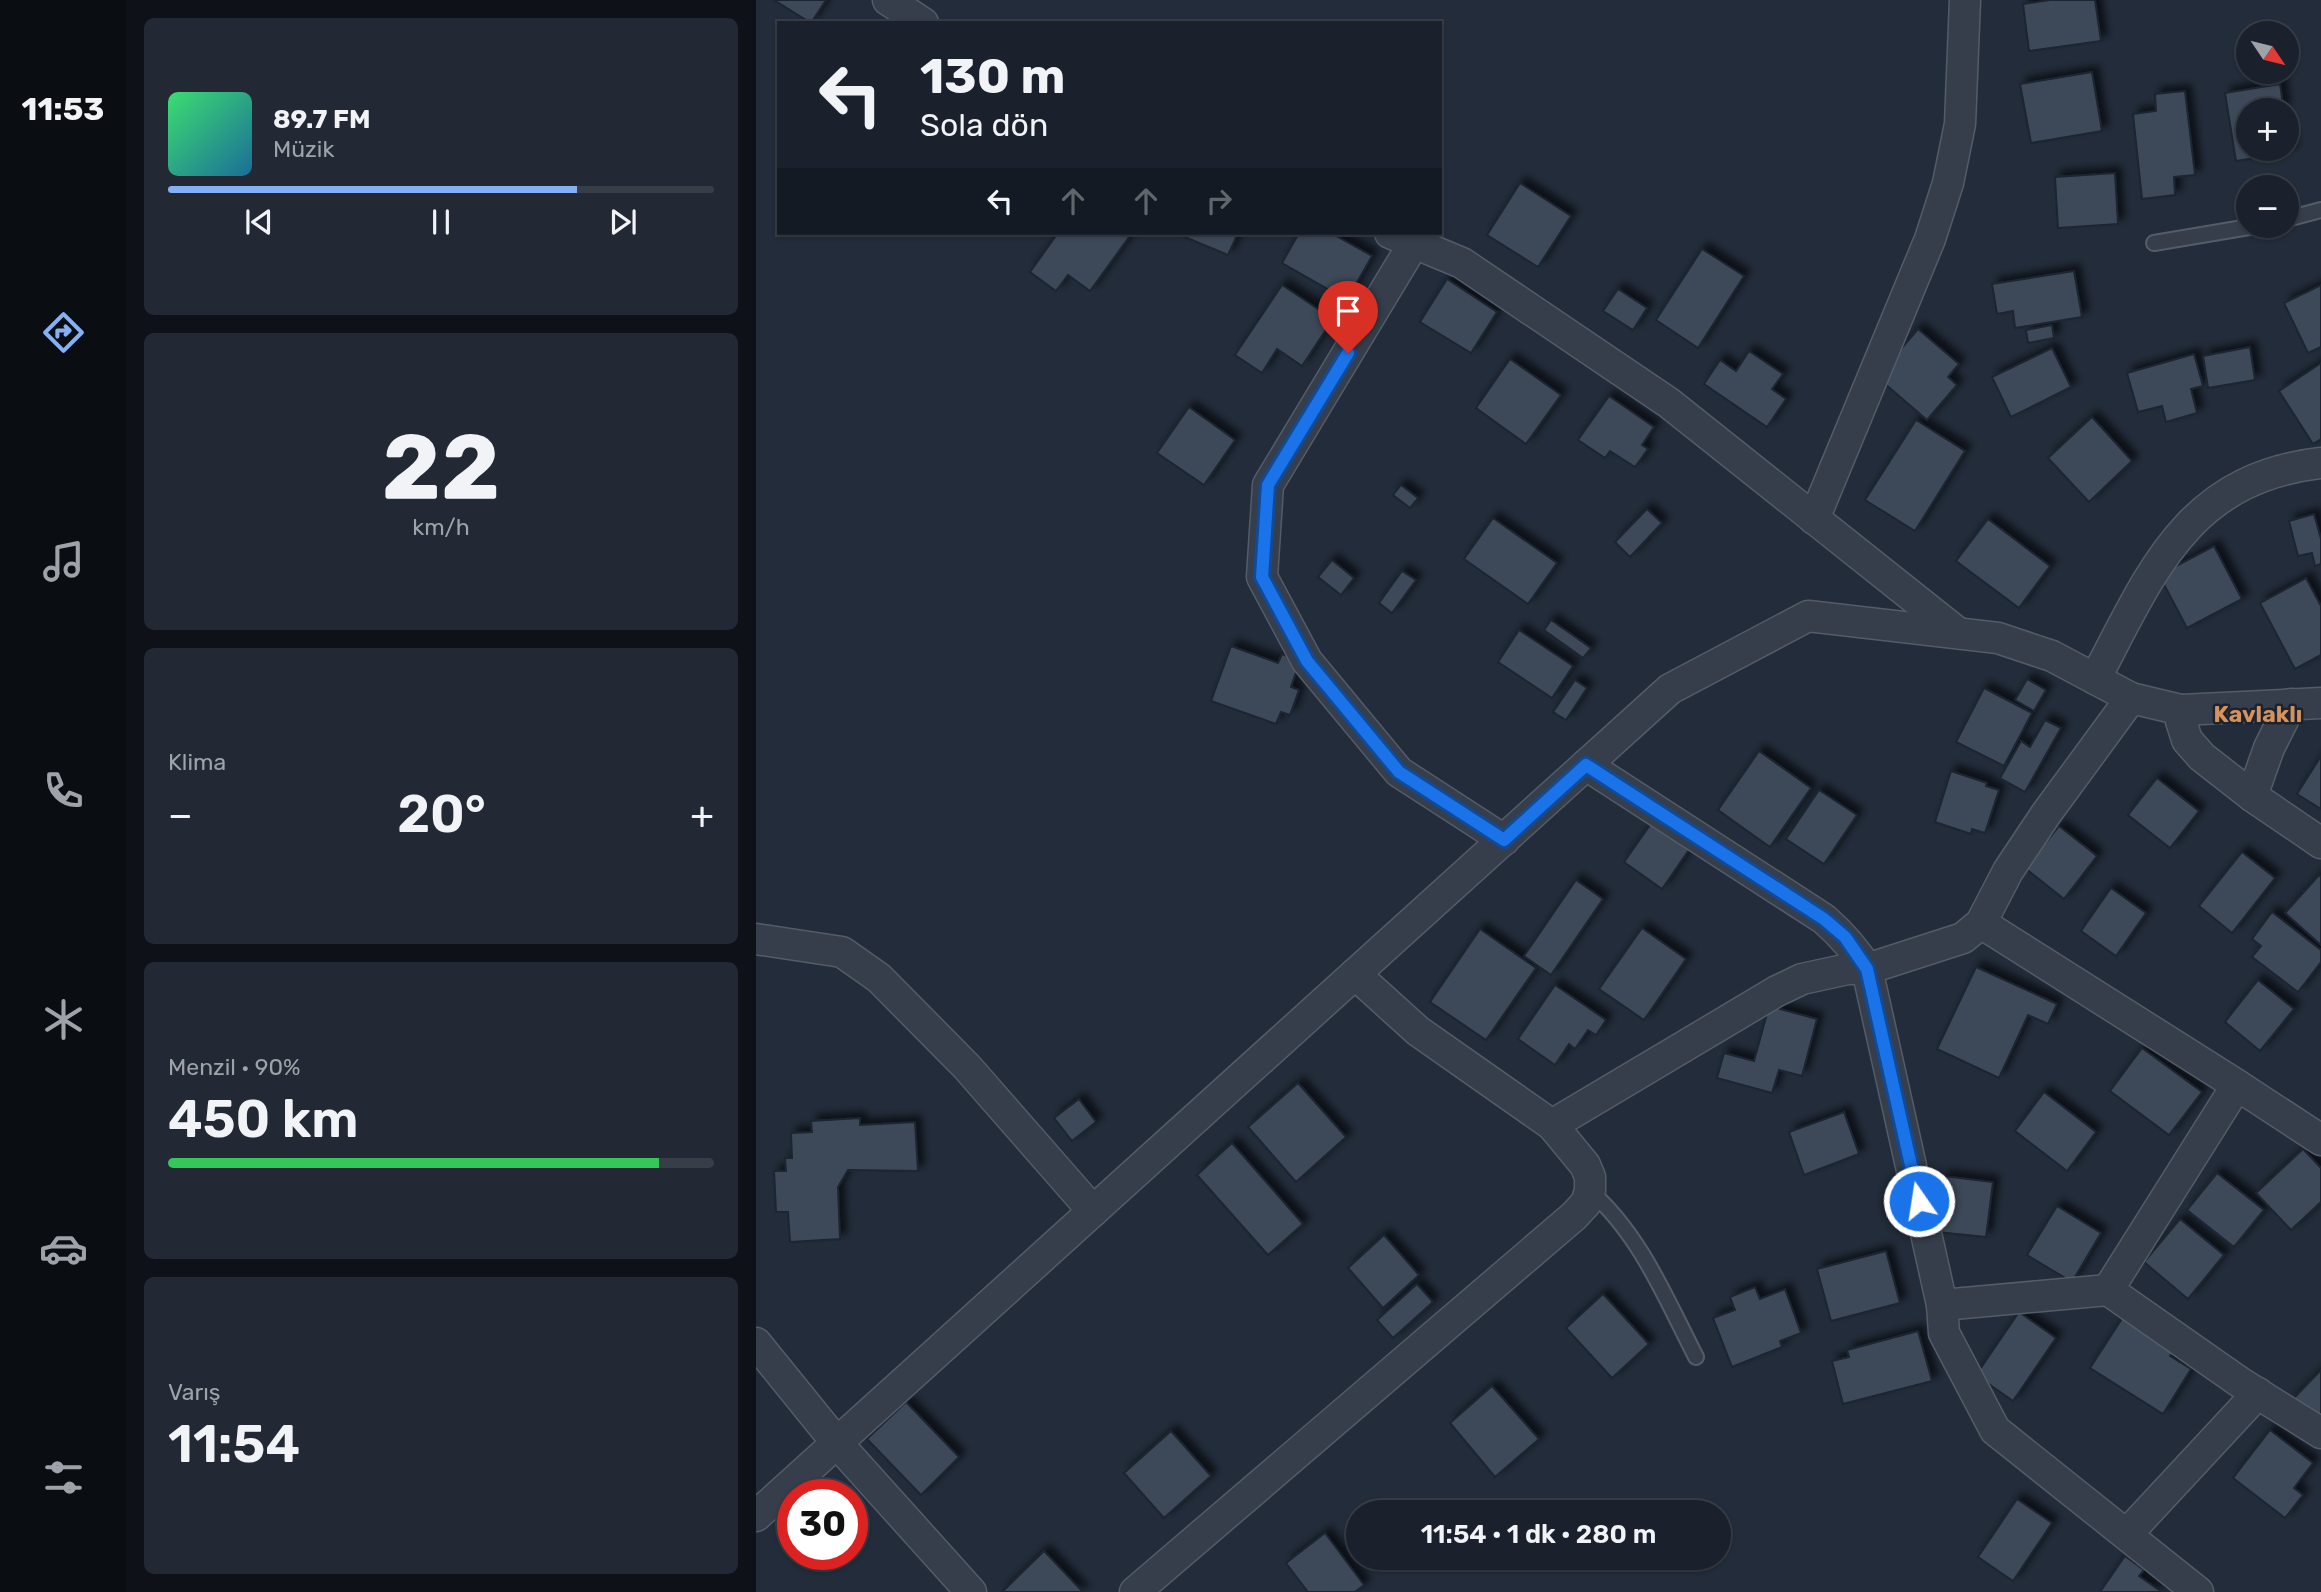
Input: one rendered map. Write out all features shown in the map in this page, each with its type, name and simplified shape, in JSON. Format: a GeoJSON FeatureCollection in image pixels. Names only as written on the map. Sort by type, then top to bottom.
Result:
{"type":"FeatureCollection","features":[{"type":"Feature","properties":{"kind":"street"},"geometry":{"type":"LineString","coordinates":[[888,0],[920,21]]}},
{"type":"Feature","properties":{"kind":"street"},"geometry":{"type":"LineString","coordinates":[[1814,519],[1930,239],[1948,183],[1960,124],[1965,0]]}},
{"type":"Feature","properties":{"kind":"street"},"geometry":{"type":"LineString","coordinates":[[1504,840],[1399,772],[1307,661],[1262,577],[1268,485],[1402,238],[1462,263],[1669,403],[1958,633]]}},
{"type":"Feature","properties":{"kind":"street"},"geometry":{"type":"LineString","coordinates":[[2095,679],[2154,569],[2178,536],[2212,504],[2252,480],[2291,466],[2321,463]]}},
{"type":"Feature","properties":{"kind":"street"},"geometry":{"type":"LineString","coordinates":[[756,1516],[1670,689],[1808,616],[1998,638],[2052,656],[2130,698],[2181,709],[2321,702]]}},
{"type":"Feature","properties":{"kind":"street"},"geometry":{"type":"LineString","coordinates":[[1552,1125],[1777,991],[1802,979],[1829,972],[1867,969],[1963,938],[1981,923],[2008,871],[2130,698]]}},
{"type":"Feature","properties":{"kind":"street"},"geometry":{"type":"LineString","coordinates":[[2252,796],[2269,748],[2291,704]]}},
{"type":"Feature","properties":{"kind":"street"},"geometry":{"type":"LineString","coordinates":[[2181,709],[2181,721],[2187,740],[2202,757],[2252,796],[2321,843]]}},
{"type":"Feature","properties":{"kind":"street"},"geometry":{"type":"LineString","coordinates":[[1586,765],[1824,919],[1845,937],[1867,969],[1942,1305],[1944,1333],[1995,1430],[2198,1592]]}},
{"type":"Feature","properties":{"kind":"street"},"geometry":{"type":"LineString","coordinates":[[1981,923],[2321,1140]]}},
{"type":"Feature","properties":{"kind":"street"},"geometry":{"type":"LineString","coordinates":[[756,939],[842,952],[879,978],[967,1068],[1093,1211]]}},
{"type":"Feature","properties":{"kind":"street"},"geometry":{"type":"LineString","coordinates":[[1135,1592],[1586,1203],[1590,1191],[1590,1177],[1585,1164],[1552,1125],[1418,1031],[1356,974]]}},
{"type":"Feature","properties":{"kind":"street"},"geometry":{"type":"LineString","coordinates":[[2108,1290],[2237,1085]]}},
{"type":"Feature","properties":{"kind":"street"},"geometry":{"type":"LineString","coordinates":[[1942,1305],[2108,1290],[2321,1433]]}},
{"type":"Feature","properties":{"kind":"street"},"geometry":{"type":"LineString","coordinates":[[756,1343],[837,1443],[971,1592]]}},
{"type":"Feature","properties":{"kind":"street"},"geometry":{"type":"LineString","coordinates":[[2127,1534],[2258,1393]]}},
{"type":"Feature","properties":{"kind":"lane"},"geometry":{"type":"LineString","coordinates":[[2299,216],[2320,212]]}},
{"type":"Feature","properties":{"kind":"lane"},"geometry":{"type":"LineString","coordinates":[[2154,243],[2236,229]]}},
{"type":"Feature","properties":{"kind":"lane"},"geometry":{"type":"LineString","coordinates":[[1590,1191],[1615,1214],[1635,1241],[1696,1357]]}},
{"type":"Feature","properties":{"kind":"building"},"geometry":{"type":"Polygon","coordinates":[[[774,0],[826,0],[812,21],[808,21],[774,0]]]}},
{"type":"Feature","properties":{"kind":"building"},"geometry":{"type":"Polygon","coordinates":[[[2050,0],[2095,0],[2101,41],[2029,51],[2023,4],[2050,0]]]}},
{"type":"Feature","properties":{"kind":"building"},"geometry":{"type":"Polygon","coordinates":[[[2092,72],[2102,131],[2031,143],[2020,84],[2092,72]]]}},
{"type":"Feature","properties":{"kind":"building"},"geometry":{"type":"Polygon","coordinates":[[[2280,84],[2282,98],[2236,98],[2236,161],[2225,93],[2280,84]]]}},
{"type":"Feature","properties":{"kind":"building"},"geometry":{"type":"Polygon","coordinates":[[[2185,91],[2195,175],[2174,177],[2175,195],[2142,199],[2133,114],[2156,111],[2155,94],[2185,91]]]}},
{"type":"Feature","properties":{"kind":"building"},"geometry":{"type":"Polygon","coordinates":[[[2115,173],[2118,224],[2058,228],[2055,177],[2115,173]]]}},
{"type":"Feature","properties":{"kind":"building"},"geometry":{"type":"Polygon","coordinates":[[[1520,183],[1571,216],[1538,267],[1487,235],[1520,183]]]}},
{"type":"Feature","properties":{"kind":"building"},"geometry":{"type":"Polygon","coordinates":[[[1057,235],[1131,235],[1090,291],[1068,275],[1056,291],[1030,272],[1057,235]]]}},
{"type":"Feature","properties":{"kind":"building"},"geometry":{"type":"Polygon","coordinates":[[[1180,235],[1237,235],[1228,255],[1180,235]]]}},
{"type":"Feature","properties":{"kind":"building"},"geometry":{"type":"Polygon","coordinates":[[[1298,235],[1335,235],[1372,256],[1347,300],[1282,263],[1298,235]]]}},
{"type":"Feature","properties":{"kind":"building"},"geometry":{"type":"Polygon","coordinates":[[[1702,249],[1744,276],[1698,348],[1656,320],[1702,249]]]}},
{"type":"Feature","properties":{"kind":"building"},"geometry":{"type":"Polygon","coordinates":[[[2074,271],[2082,317],[2015,328],[2013,311],[1997,314],[1992,284],[2074,271]]]}},
{"type":"Feature","properties":{"kind":"building"},"geometry":{"type":"Polygon","coordinates":[[[1447,279],[1497,312],[1471,353],[1420,322],[1447,279]]]}},
{"type":"Feature","properties":{"kind":"building"},"geometry":{"type":"Polygon","coordinates":[[[1282,285],[1333,319],[1302,366],[1277,349],[1262,373],[1235,355],[1282,285]]]}},
{"type":"Feature","properties":{"kind":"building"},"geometry":{"type":"Polygon","coordinates":[[[2321,285],[2321,347],[2308,353],[2284,303],[2321,285]]]}},
{"type":"Feature","properties":{"kind":"building"},"geometry":{"type":"Polygon","coordinates":[[[1618,289],[1647,308],[1633,330],[1603,311],[1618,289]]]}},
{"type":"Feature","properties":{"kind":"building"},"geometry":{"type":"Polygon","coordinates":[[[2052,325],[2054,338],[2028,343],[2026,330],[2052,325]]]}},
{"type":"Feature","properties":{"kind":"building"},"geometry":{"type":"Polygon","coordinates":[[[1918,329],[1959,364],[1948,377],[1957,385],[1927,420],[1877,377],[1918,329]]]}},
{"type":"Feature","properties":{"kind":"building"},"geometry":{"type":"Polygon","coordinates":[[[2250,347],[2255,380],[2208,388],[2203,356],[2250,347]]]}},
{"type":"Feature","properties":{"kind":"building"},"geometry":{"type":"Polygon","coordinates":[[[2052,348],[2071,387],[2011,417],[1992,377],[2052,348]]]}},
{"type":"Feature","properties":{"kind":"building"},"geometry":{"type":"Polygon","coordinates":[[[1749,351],[1783,374],[1772,389],[1786,399],[1767,427],[1704,384],[1720,360],[1736,371],[1749,351]]]}},
{"type":"Feature","properties":{"kind":"building"},"geometry":{"type":"Polygon","coordinates":[[[2194,354],[2203,386],[2191,389],[2197,413],[2166,422],[2162,406],[2138,412],[2127,373],[2194,354]]]}},
{"type":"Feature","properties":{"kind":"building"},"geometry":{"type":"Polygon","coordinates":[[[1510,359],[1561,395],[1526,444],[1476,408],[1510,359]]]}},
{"type":"Feature","properties":{"kind":"building"},"geometry":{"type":"Polygon","coordinates":[[[2321,363],[2321,439],[2313,444],[2279,391],[2321,363]]]}},
{"type":"Feature","properties":{"kind":"building"},"geometry":{"type":"Polygon","coordinates":[[[1609,396],[1654,427],[1642,445],[1648,449],[1635,467],[1610,451],[1605,458],[1578,440],[1609,396]]]}},
{"type":"Feature","properties":{"kind":"building"},"geometry":{"type":"Polygon","coordinates":[[[1189,407],[1235,440],[1204,485],[1157,453],[1189,407]]]}},
{"type":"Feature","properties":{"kind":"building"},"geometry":{"type":"Polygon","coordinates":[[[2092,417],[2132,461],[2089,502],[2048,458],[2092,417]]]}},
{"type":"Feature","properties":{"kind":"building"},"geometry":{"type":"Polygon","coordinates":[[[1916,420],[1965,451],[1915,531],[1865,500],[1916,420]]]}},
{"type":"Feature","properties":{"kind":"building"},"geometry":{"type":"Polygon","coordinates":[[[1401,485],[1418,498],[1410,508],[1393,495],[1401,485]]]}},
{"type":"Feature","properties":{"kind":"building"},"geometry":{"type":"Polygon","coordinates":[[[1647,509],[1662,523],[1630,557],[1615,542],[1647,509]]]}},
{"type":"Feature","properties":{"kind":"building"},"geometry":{"type":"Polygon","coordinates":[[[2314,514],[2321,539],[2321,564],[2315,566],[2312,553],[2298,556],[2289,521],[2314,514]]]}},
{"type":"Feature","properties":{"kind":"building"},"geometry":{"type":"Polygon","coordinates":[[[1493,518],[1557,563],[1528,604],[1464,559],[1493,518]]]}},
{"type":"Feature","properties":{"kind":"building"},"geometry":{"type":"Polygon","coordinates":[[[1988,519],[2050,566],[2019,608],[1956,561],[1988,519]]]}},
{"type":"Feature","properties":{"kind":"building"},"geometry":{"type":"Polygon","coordinates":[[[2214,546],[2242,599],[2187,628],[2159,575],[2214,546]]]}},
{"type":"Feature","properties":{"kind":"building"},"geometry":{"type":"Polygon","coordinates":[[[1332,560],[1354,578],[1341,595],[1318,577],[1332,560]]]}},
{"type":"Feature","properties":{"kind":"building"},"geometry":{"type":"Polygon","coordinates":[[[1402,571],[1416,580],[1392,613],[1379,603],[1402,571]]]}},
{"type":"Feature","properties":{"kind":"building"},"geometry":{"type":"Polygon","coordinates":[[[2306,578],[2321,606],[2321,655],[2295,669],[2260,603],[2306,578]]]}},
{"type":"Feature","properties":{"kind":"building"},"geometry":{"type":"Polygon","coordinates":[[[1551,620],[1591,648],[1583,658],[1544,630],[1551,620]]]}},
{"type":"Feature","properties":{"kind":"building"},"geometry":{"type":"Polygon","coordinates":[[[1519,630],[1573,666],[1552,698],[1498,662],[1519,630]]]}},
{"type":"Feature","properties":{"kind":"building"},"geometry":{"type":"Polygon","coordinates":[[[1231,646],[1278,663],[1282,654],[1300,661],[1291,687],[1299,690],[1290,715],[1281,712],[1276,724],[1211,701],[1231,646]]]}},
{"type":"Feature","properties":{"kind":"building"},"geometry":{"type":"Polygon","coordinates":[[[2027,679],[2046,690],[2034,711],[2015,700],[2027,679]]]}},
{"type":"Feature","properties":{"kind":"building"},"geometry":{"type":"Polygon","coordinates":[[[1575,680],[1587,688],[1566,720],[1553,712],[1575,680]]]}},
{"type":"Feature","properties":{"kind":"building"},"geometry":{"type":"Polygon","coordinates":[[[1984,688],[2032,713],[2004,766],[1956,742],[1984,688]]]}},
{"type":"Feature","properties":{"kind":"building"},"geometry":{"type":"Polygon","coordinates":[[[2045,720],[2061,728],[2025,792],[2000,778],[2021,741],[2030,747],[2045,720]]]}},
{"type":"Feature","properties":{"kind":"building"},"geometry":{"type":"Polygon","coordinates":[[[1759,751],[1811,788],[1770,847],[1718,810],[1759,751]]]}},
{"type":"Feature","properties":{"kind":"building"},"geometry":{"type":"Polygon","coordinates":[[[2321,756],[2321,809],[2297,794],[2321,756]]]}},
{"type":"Feature","properties":{"kind":"building"},"geometry":{"type":"Polygon","coordinates":[[[1951,771],[1999,790],[1985,833],[1972,829],[1971,834],[1935,822],[1951,771]]]}},
{"type":"Feature","properties":{"kind":"building"},"geometry":{"type":"Polygon","coordinates":[[[2157,778],[2199,811],[2170,848],[2128,815],[2157,778]]]}},
{"type":"Feature","properties":{"kind":"building"},"geometry":{"type":"Polygon","coordinates":[[[1819,790],[1857,815],[1824,864],[1786,839],[1819,790]]]}},
{"type":"Feature","properties":{"kind":"building"},"geometry":{"type":"Polygon","coordinates":[[[1655,818],[1693,844],[1662,889],[1624,862],[1655,818]]]}},
{"type":"Feature","properties":{"kind":"building"},"geometry":{"type":"Polygon","coordinates":[[[2059,826],[2097,856],[2064,899],[2025,868],[2059,826]]]}},
{"type":"Feature","properties":{"kind":"building"},"geometry":{"type":"Polygon","coordinates":[[[2242,852],[2275,878],[2232,933],[2199,906],[2242,852]]]}},
{"type":"Feature","properties":{"kind":"building"},"geometry":{"type":"Polygon","coordinates":[[[2319,875],[2321,877],[2321,945],[2285,913],[2319,875]]]}},
{"type":"Feature","properties":{"kind":"building"},"geometry":{"type":"Polygon","coordinates":[[[1576,880],[1603,899],[1551,975],[1524,956],[1576,880]]]}},
{"type":"Feature","properties":{"kind":"building"},"geometry":{"type":"Polygon","coordinates":[[[2111,888],[2146,913],[2116,956],[2081,931],[2111,888]]]}},
{"type":"Feature","properties":{"kind":"building"},"geometry":{"type":"Polygon","coordinates":[[[2272,912],[2321,950],[2321,962],[2298,992],[2252,957],[2261,946],[2252,939],[2272,912]]]}},
{"type":"Feature","properties":{"kind":"building"},"geometry":{"type":"Polygon","coordinates":[[[1642,928],[1686,959],[1644,1020],[1599,989],[1642,928]]]}},
{"type":"Feature","properties":{"kind":"building"},"geometry":{"type":"Polygon","coordinates":[[[1480,929],[1536,968],[1486,1040],[1430,1002],[1480,929]]]}},
{"type":"Feature","properties":{"kind":"building"},"geometry":{"type":"Polygon","coordinates":[[[1976,967],[2057,1004],[2048,1024],[2028,1015],[1999,1078],[1937,1049],[1976,967]]]}},
{"type":"Feature","properties":{"kind":"building"},"geometry":{"type":"Polygon","coordinates":[[[2258,980],[2294,1009],[2260,1051],[2225,1022],[2258,980]]]}},
{"type":"Feature","properties":{"kind":"building"},"geometry":{"type":"Polygon","coordinates":[[[1555,985],[1606,1020],[1596,1035],[1588,1030],[1575,1049],[1569,1044],[1555,1065],[1518,1039],[1555,985]]]}},
{"type":"Feature","properties":{"kind":"building"},"geometry":{"type":"Polygon","coordinates":[[[1769,1006],[1817,1019],[1802,1076],[1779,1070],[1772,1093],[1717,1078],[1724,1053],[1754,1061],[1769,1006]]]}},
{"type":"Feature","properties":{"kind":"building"},"geometry":{"type":"Polygon","coordinates":[[[2142,1048],[2202,1092],[2169,1135],[2110,1091],[2142,1048]]]}},
{"type":"Feature","properties":{"kind":"building"},"geometry":{"type":"Polygon","coordinates":[[[1298,1083],[1346,1137],[1296,1182],[1248,1127],[1298,1083]]]}},
{"type":"Feature","properties":{"kind":"building"},"geometry":{"type":"Polygon","coordinates":[[[2044,1092],[2096,1132],[2067,1171],[2015,1131],[2044,1092]]]}},
{"type":"Feature","properties":{"kind":"building"},"geometry":{"type":"Polygon","coordinates":[[[1079,1099],[1096,1122],[1072,1141],[1054,1118],[1079,1099]]]}},
{"type":"Feature","properties":{"kind":"building"},"geometry":{"type":"Polygon","coordinates":[[[1844,1112],[1859,1154],[1804,1175],[1789,1132],[1844,1112]]]}},
{"type":"Feature","properties":{"kind":"building"},"geometry":{"type":"Polygon","coordinates":[[[860,1118],[860,1125],[915,1122],[918,1171],[848,1170],[838,1187],[840,1239],[790,1242],[788,1212],[776,1212],[774,1171],[786,1171],[785,1158],[792,1158],[791,1133],[812,1132],[811,1121],[860,1118]]]}},
{"type":"Feature","properties":{"kind":"building"},"geometry":{"type":"Polygon","coordinates":[[[1232,1143],[1303,1224],[1268,1255],[1197,1175],[1232,1143]]]}},
{"type":"Feature","properties":{"kind":"building"},"geometry":{"type":"Polygon","coordinates":[[[2303,1149],[2321,1168],[2321,1202],[2291,1230],[2256,1193],[2303,1149]]]}},
{"type":"Feature","properties":{"kind":"building"},"geometry":{"type":"Polygon","coordinates":[[[2217,1173],[2264,1210],[2234,1247],[2187,1210],[2217,1173]]]}},
{"type":"Feature","properties":{"kind":"building"},"geometry":{"type":"Polygon","coordinates":[[[1943,1176],[1993,1182],[1986,1237],[1937,1232],[1943,1176]]]}},
{"type":"Feature","properties":{"kind":"building"},"geometry":{"type":"Polygon","coordinates":[[[2057,1206],[2101,1233],[2072,1282],[2027,1255],[2057,1206]]]}},
{"type":"Feature","properties":{"kind":"building"},"geometry":{"type":"Polygon","coordinates":[[[2180,1219],[2224,1255],[2188,1299],[2144,1262],[2180,1219]]]}},
{"type":"Feature","properties":{"kind":"building"},"geometry":{"type":"Polygon","coordinates":[[[1384,1235],[1419,1275],[1383,1308],[1348,1268],[1384,1235]]]}},
{"type":"Feature","properties":{"kind":"building"},"geometry":{"type":"Polygon","coordinates":[[[1886,1251],[1900,1303],[1831,1321],[1817,1269],[1886,1251]]]}},
{"type":"Feature","properties":{"kind":"building"},"geometry":{"type":"Polygon","coordinates":[[[1417,1284],[1433,1302],[1393,1338],[1377,1320],[1417,1284]]]}},
{"type":"Feature","properties":{"kind":"building"},"geometry":{"type":"Polygon","coordinates":[[[1755,1287],[1760,1299],[1785,1289],[1801,1333],[1780,1341],[1782,1347],[1732,1367],[1713,1318],[1735,1310],[1730,1297],[1755,1287]]]}},
{"type":"Feature","properties":{"kind":"building"},"geometry":{"type":"Polygon","coordinates":[[[1603,1294],[1649,1344],[1612,1378],[1566,1328],[1603,1294]]]}},
{"type":"Feature","properties":{"kind":"building"},"geometry":{"type":"Polygon","coordinates":[[[2019,1312],[2056,1338],[2013,1401],[1976,1375],[2019,1312]]]}},
{"type":"Feature","properties":{"kind":"building"},"geometry":{"type":"Polygon","coordinates":[[[2123,1317],[2174,1349],[2170,1356],[2191,1369],[2163,1414],[2090,1368],[2123,1317]]]}},
{"type":"Feature","properties":{"kind":"building"},"geometry":{"type":"Polygon","coordinates":[[[1918,1331],[1932,1381],[1843,1404],[1832,1361],[1849,1357],[1847,1350],[1918,1331]]]}},
{"type":"Feature","properties":{"kind":"building"},"geometry":{"type":"Polygon","coordinates":[[[2321,1370],[2321,1421],[2289,1403],[2321,1370]]]}},
{"type":"Feature","properties":{"kind":"building"},"geometry":{"type":"Polygon","coordinates":[[[1492,1386],[1539,1439],[1495,1477],[1450,1423],[1492,1386]]]}},
{"type":"Feature","properties":{"kind":"building"},"geometry":{"type":"Polygon","coordinates":[[[906,1402],[959,1457],[921,1495],[867,1439],[906,1402]]]}},
{"type":"Feature","properties":{"kind":"building"},"geometry":{"type":"Polygon","coordinates":[[[2270,1430],[2313,1463],[2294,1488],[2303,1495],[2285,1518],[2233,1478],[2270,1430]]]}},
{"type":"Feature","properties":{"kind":"building"},"geometry":{"type":"Polygon","coordinates":[[[1171,1431],[1211,1476],[1164,1518],[1124,1473],[1171,1431]]]}},
{"type":"Feature","properties":{"kind":"building"},"geometry":{"type":"Polygon","coordinates":[[[2017,1499],[2052,1523],[2013,1581],[1978,1557],[2017,1499]]]}},
{"type":"Feature","properties":{"kind":"building"},"geometry":{"type":"Polygon","coordinates":[[[1325,1533],[1346,1561],[1346,1570],[1353,1570],[1364,1585],[1355,1592],[1308,1592],[1286,1563],[1325,1533]]]}},
{"type":"Feature","properties":{"kind":"building"},"geometry":{"type":"Polygon","coordinates":[[[1044,1551],[1083,1592],[1002,1592],[1044,1551]]]}},
{"type":"Feature","properties":{"kind":"building"},"geometry":{"type":"Polygon","coordinates":[[[2125,1556],[2144,1570],[2139,1576],[2162,1592],[2100,1592],[2125,1556]]]}},
{"type":"Feature","properties":{"kind":"district","name":"Kavlaklı"},"geometry":{"type":"Point","coordinates":[2258,714]}},
{"type":"Feature","properties":{"kind":"route"},"geometry":{"type":"LineString","coordinates":[[1348,353],[1268,485],[1262,577],[1307,661],[1399,772],[1504,840],[1586,765],[1824,919],[1845,937],[1867,969],[1919,1201]]}}]}
